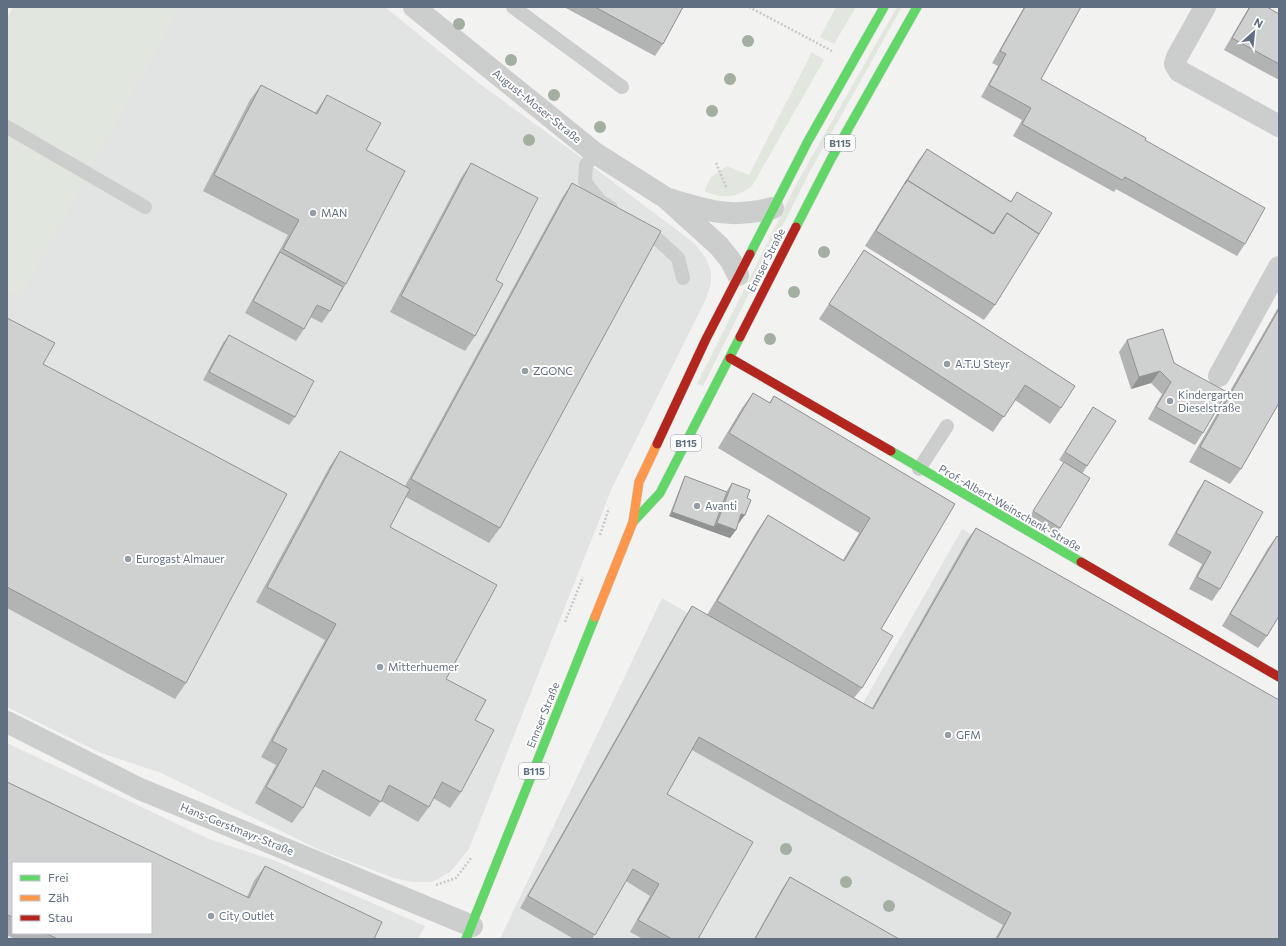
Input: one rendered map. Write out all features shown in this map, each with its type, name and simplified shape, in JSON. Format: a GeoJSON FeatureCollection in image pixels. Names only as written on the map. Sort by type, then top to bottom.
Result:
{"type":"FeatureCollection","features":[{"type":"Feature","properties":{"kind":"main road","name":"Ennser Straße"},"geometry":{"type":"LineString","coordinates":[[469,933],[633,522],[639,482],[738,275],[808,141],[884,7]]}},
{"type":"Feature","properties":{"kind":"main road","name":"Ennser Straße"},"geometry":{"type":"LineString","coordinates":[[633,522],[660,493],[831,159],[917,7]]}},
{"type":"Feature","properties":{"kind":"main road","name":"Prof.-Albert-Weinschenk-Straße"},"geometry":{"type":"LineString","coordinates":[[730,358],[1279,677]]}},
{"type":"Feature","properties":{"kind":"street","name":"August-Moser-Straße"},"geometry":{"type":"LineString","coordinates":[[414,7],[595,153],[666,198],[719,246],[731,261],[738,275]]}},
{"type":"Feature","properties":{"kind":"street"},"geometry":{"type":"LineString","coordinates":[[1205,7],[1177,57],[1175,64],[1179,71],[1279,126]]}},
{"type":"Feature","properties":{"kind":"street","name":"August-Moser-Straße"},"geometry":{"type":"LineString","coordinates":[[666,198],[707,211],[732,215],[754,213],[773,208]]}},
{"type":"Feature","properties":{"kind":"street"},"geometry":{"type":"LineString","coordinates":[[1219,376],[1279,267]]}},
{"type":"Feature","properties":{"kind":"street","name":"Hans-Gerstmayr-Straße"},"geometry":{"type":"LineString","coordinates":[[7,722],[140,789],[469,933]]}},
{"type":"Feature","properties":{"kind":"lane"},"geometry":{"type":"LineString","coordinates":[[513,7],[622,87]]}},
{"type":"Feature","properties":{"kind":"lane"},"geometry":{"type":"LineString","coordinates":[[7,126],[145,208]]}},
{"type":"Feature","properties":{"kind":"lane"},"geometry":{"type":"LineString","coordinates":[[595,153],[586,165],[585,182],[600,201],[654,236],[678,258],[683,278]]}},
{"type":"Feature","properties":{"kind":"lane"},"geometry":{"type":"LineString","coordinates":[[919,469],[947,426]]}},
{"type":"Feature","properties":{"kind":"path"},"geometry":{"type":"LineString","coordinates":[[749,7],[836,53]]}},
{"type":"Feature","properties":{"kind":"path"},"geometry":{"type":"LineString","coordinates":[[716,163],[729,195]]}},
{"type":"Feature","properties":{"kind":"shaded area"},"geometry":{"type":"Polygon","coordinates":[[[13,7],[178,7],[20,298],[7,290],[7,18],[13,7]]]}},
{"type":"Feature","properties":{"kind":"shaded area"},"geometry":{"type":"Polygon","coordinates":[[[178,7],[385,7],[480,84],[694,243],[706,258],[711,272],[711,283],[706,299],[612,488],[469,849],[450,872],[432,882],[412,882],[394,878],[322,851],[161,773],[101,753],[7,707],[7,290],[20,297],[178,7]]]}},
{"type":"Feature","properties":{"kind":"shaded area"},"geometry":{"type":"Polygon","coordinates":[[[836,7],[856,7],[834,44],[820,37],[836,7]]]}},
{"type":"Feature","properties":{"kind":"shaded area"},"geometry":{"type":"Polygon","coordinates":[[[897,7],[902,7],[809,173],[703,386],[697,384],[798,181],[897,7]]]}},
{"type":"Feature","properties":{"kind":"shaded area"},"geometry":{"type":"Polygon","coordinates":[[[812,52],[824,60],[752,186],[740,193],[728,196],[717,195],[704,191],[711,177],[727,166],[749,175],[812,52]]]}},
{"type":"Feature","properties":{"kind":"shaded area","name":"GFM"},"geometry":{"type":"Polygon","coordinates":[[[962,529],[1279,710],[1279,939],[500,939],[662,598],[858,712],[962,529]]]}},
{"type":"Feature","properties":{"kind":"shaded area"},"geometry":{"type":"Polygon","coordinates":[[[7,743],[209,839],[276,861],[425,926],[418,939],[7,939],[7,743]]]}},
{"type":"Feature","properties":{"kind":"building"},"geometry":{"type":"Polygon","coordinates":[[[595,7],[683,7],[663,44],[595,7]]]}},
{"type":"Feature","properties":{"kind":"building"},"geometry":{"type":"Polygon","coordinates":[[[1025,7],[1081,7],[1041,79],[1146,138],[1145,140],[1265,208],[1245,244],[1125,177],[1122,180],[1022,124],[1031,108],[989,85],[1006,54],[1000,51],[1025,7]]]}},
{"type":"Feature","properties":{"kind":"building"},"geometry":{"type":"Polygon","coordinates":[[[1250,7],[1267,7],[1279,14],[1279,64],[1232,38],[1250,7]]]}},
{"type":"Feature","properties":{"kind":"building","name":"MAN"},"geometry":{"type":"Polygon","coordinates":[[[261,85],[317,114],[327,95],[381,123],[366,150],[405,171],[346,284],[283,249],[299,220],[214,175],[261,85]]]}},
{"type":"Feature","properties":{"kind":"building"},"geometry":{"type":"Polygon","coordinates":[[[927,149],[1011,202],[1017,192],[1052,213],[1039,234],[1007,213],[993,234],[907,180],[927,149]]]}},
{"type":"Feature","properties":{"kind":"building"},"geometry":{"type":"Polygon","coordinates":[[[471,163],[538,198],[496,280],[503,284],[475,336],[401,296],[471,163]]]}},
{"type":"Feature","properties":{"kind":"building"},"geometry":{"type":"Polygon","coordinates":[[[907,180],[994,234],[1007,213],[1039,234],[995,305],[876,231],[907,180]]]}},
{"type":"Feature","properties":{"kind":"building","name":"ZGONC"},"geometry":{"type":"Polygon","coordinates":[[[572,183],[661,231],[500,528],[411,479],[572,183]]]}},
{"type":"Feature","properties":{"kind":"building","name":"A.T.U Steyr"},"geometry":{"type":"Polygon","coordinates":[[[864,250],[1075,386],[1061,408],[1025,385],[1004,417],[829,304],[864,250]]]}},
{"type":"Feature","properties":{"kind":"building"},"geometry":{"type":"Polygon","coordinates":[[[280,252],[343,287],[330,311],[317,305],[304,329],[253,301],[280,252]]]}},
{"type":"Feature","properties":{"kind":"building"},"geometry":{"type":"Polygon","coordinates":[[[1279,309],[1279,403],[1241,469],[1200,447],[1279,309]]]}},
{"type":"Feature","properties":{"kind":"building","name":"Eurogast Almauer"},"geometry":{"type":"Polygon","coordinates":[[[7,318],[55,343],[43,364],[287,494],[186,683],[7,587],[7,318]]]}},
{"type":"Feature","properties":{"kind":"building"},"geometry":{"type":"Polygon","coordinates":[[[1163,329],[1174,363],[1227,392],[1203,433],[1156,407],[1171,382],[1160,371],[1139,377],[1127,340],[1163,329]]]}},
{"type":"Feature","properties":{"kind":"building"},"geometry":{"type":"Polygon","coordinates":[[[229,335],[314,381],[295,417],[209,372],[229,335]]]}},
{"type":"Feature","properties":{"kind":"building"},"geometry":{"type":"Polygon","coordinates":[[[753,393],[770,403],[774,396],[955,504],[881,629],[893,636],[862,688],[717,601],[768,515],[844,561],[870,518],[729,433],[753,393]]]}},
{"type":"Feature","properties":{"kind":"building"},"geometry":{"type":"Polygon","coordinates":[[[1093,407],[1116,421],[1087,466],[1065,452],[1093,407]]]}},
{"type":"Feature","properties":{"kind":"building","name":"Mitterhuemer"},"geometry":{"type":"Polygon","coordinates":[[[340,451],[410,489],[390,527],[497,585],[446,679],[486,700],[475,720],[494,730],[461,792],[442,782],[429,807],[389,785],[381,802],[323,770],[303,808],[266,787],[287,749],[272,741],[336,624],[267,587],[340,451]]]}},
{"type":"Feature","properties":{"kind":"building"},"geometry":{"type":"Polygon","coordinates":[[[1064,462],[1090,478],[1060,528],[1033,511],[1064,462]]]}},
{"type":"Feature","properties":{"kind":"building","name":"Avanti"},"geometry":{"type":"Polygon","coordinates":[[[685,476],[727,492],[714,527],[672,512],[685,476]]]}},
{"type":"Feature","properties":{"kind":"building"},"geometry":{"type":"Polygon","coordinates":[[[1205,480],[1263,512],[1220,589],[1197,577],[1211,552],[1176,533],[1205,480]]]}},
{"type":"Feature","properties":{"kind":"building"},"geometry":{"type":"Polygon","coordinates":[[[732,483],[750,490],[747,498],[751,500],[745,515],[741,514],[736,530],[717,523],[732,483]]]}},
{"type":"Feature","properties":{"kind":"building","name":"GFM"},"geometry":{"type":"Polygon","coordinates":[[[976,528],[1279,700],[1279,939],[997,939],[1011,913],[699,737],[667,794],[753,842],[698,939],[672,939],[638,920],[659,884],[633,869],[595,935],[528,896],[692,606],[873,709],[976,528]]]}},
{"type":"Feature","properties":{"kind":"building"},"geometry":{"type":"Polygon","coordinates":[[[1277,536],[1279,538],[1279,616],[1267,636],[1230,614],[1277,536]]]}},
{"type":"Feature","properties":{"kind":"building"},"geometry":{"type":"Polygon","coordinates":[[[7,782],[249,898],[265,866],[382,922],[374,939],[58,939],[47,934],[152,934],[152,862],[12,862],[12,917],[7,915],[7,782]]]}},
{"type":"Feature","properties":{"kind":"building"},"geometry":{"type":"Polygon","coordinates":[[[790,877],[899,939],[755,939],[790,877]]]}},
{"type":"Feature","properties":{"kind":"traffic: fast"},"geometry":{"type":"LineString","coordinates":[[750,254],[808,141],[884,7]]}},
{"type":"Feature","properties":{"kind":"traffic: fast"},"geometry":{"type":"LineString","coordinates":[[796,227],[831,159],[917,7]]}},
{"type":"Feature","properties":{"kind":"traffic: fast"},"geometry":{"type":"LineString","coordinates":[[633,522],[660,493],[740,337]]}},
{"type":"Feature","properties":{"kind":"traffic: fast"},"geometry":{"type":"LineString","coordinates":[[891,451],[1081,562]]}},
{"type":"Feature","properties":{"kind":"traffic: fast"},"geometry":{"type":"LineString","coordinates":[[466,939],[595,617]]}},
{"type":"Feature","properties":{"kind":"traffic: slow"},"geometry":{"type":"LineString","coordinates":[[595,617],[633,522],[639,482],[657,444]]}},
{"type":"Feature","properties":{"kind":"traffic: jam"},"geometry":{"type":"LineString","coordinates":[[740,337],[796,227]]}},
{"type":"Feature","properties":{"kind":"traffic: jam"},"geometry":{"type":"LineString","coordinates":[[657,444],[706,339],[750,254]]}},
{"type":"Feature","properties":{"kind":"traffic: jam"},"geometry":{"type":"LineString","coordinates":[[730,358],[891,451]]}},
{"type":"Feature","properties":{"kind":"traffic: jam"},"geometry":{"type":"LineString","coordinates":[[1081,562],[1279,677]]}},
{"type":"Feature","properties":{"kind":"place","name":"MAN"},"geometry":{"type":"Point","coordinates":[313,213]}},
{"type":"Feature","properties":{"kind":"place","name":"A.T.U Steyr"},"geometry":{"type":"Point","coordinates":[947,364]}},
{"type":"Feature","properties":{"kind":"place","name":"ZGONC"},"geometry":{"type":"Point","coordinates":[525,371]}},
{"type":"Feature","properties":{"kind":"place","name":"Kindergarten Dieselstraße"},"geometry":{"type":"Point","coordinates":[1170,401]}},
{"type":"Feature","properties":{"kind":"place","name":"Avanti"},"geometry":{"type":"Point","coordinates":[697,506]}},
{"type":"Feature","properties":{"kind":"place","name":"Eurogast Almauer"},"geometry":{"type":"Point","coordinates":[128,559]}},
{"type":"Feature","properties":{"kind":"place","name":"Mitterhuemer"},"geometry":{"type":"Point","coordinates":[380,667]}},
{"type":"Feature","properties":{"kind":"place","name":"GFM"},"geometry":{"type":"Point","coordinates":[948,735]}},
{"type":"Feature","properties":{"kind":"place","name":"City Outlet"},"geometry":{"type":"Point","coordinates":[211,916]}}]}
